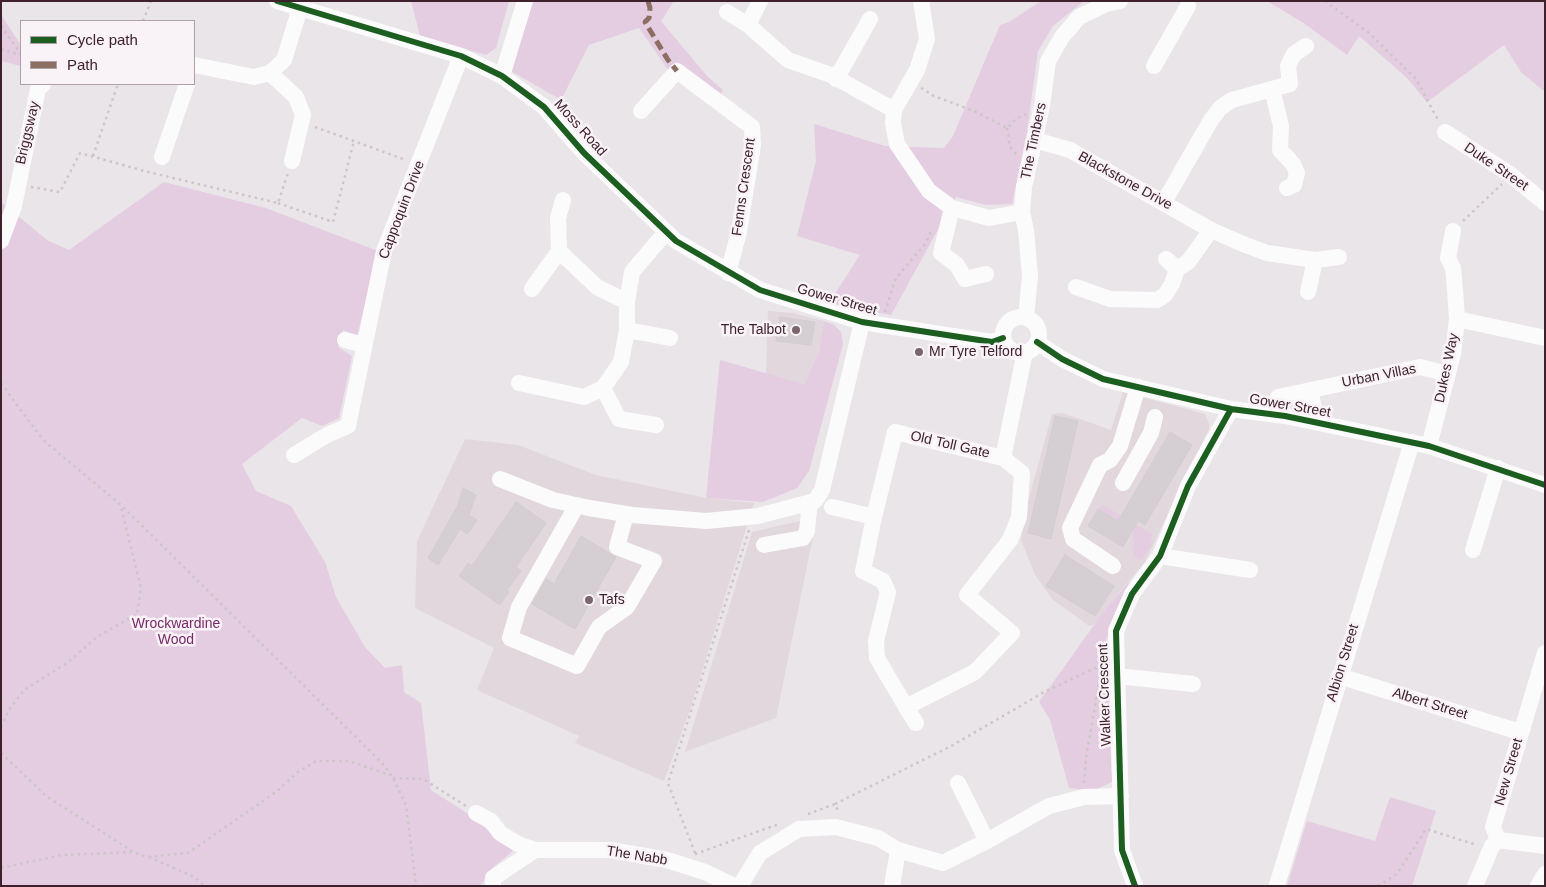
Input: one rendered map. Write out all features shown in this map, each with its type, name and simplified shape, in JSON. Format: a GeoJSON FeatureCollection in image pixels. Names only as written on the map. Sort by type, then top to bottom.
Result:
{"type":"FeatureCollection","features":[{"type":"Feature","properties":{"kind":"street","name":"Moss Road"},"geometry":{"type":"LineString","coordinates":[[277,1],[461,56],[502,76],[544,107],[584,153],[666,232],[728,273]]}},
{"type":"Feature","properties":{"kind":"street"},"geometry":{"type":"LineString","coordinates":[[502,76],[524,1]]}},
{"type":"Feature","properties":{"kind":"street"},"geometry":{"type":"LineString","coordinates":[[748,25],[760,1]]}},
{"type":"Feature","properties":{"kind":"street"},"geometry":{"type":"LineString","coordinates":[[921,1],[927,40],[920,62],[894,110],[894,135],[902,152],[929,190],[952,208],[989,218],[1022,212]]}},
{"type":"Feature","properties":{"kind":"street","name":"The Timbers"},"geometry":{"type":"LineString","coordinates":[[1026,318],[1030,276],[1026,230],[1022,212],[1048,62],[1062,37],[1079,17],[1110,2]]}},
{"type":"Feature","properties":{"kind":"street"},"geometry":{"type":"LineString","coordinates":[[1154,66],[1190,7]]}},
{"type":"Feature","properties":{"kind":"street"},"geometry":{"type":"LineString","coordinates":[[195,65],[254,77],[270,72],[284,60],[300,8]]}},
{"type":"Feature","properties":{"kind":"street"},"geometry":{"type":"LineString","coordinates":[[727,12],[748,25],[788,60],[836,79],[894,110]]}},
{"type":"Feature","properties":{"kind":"street"},"geometry":{"type":"LineString","coordinates":[[836,79],[870,19]]}},
{"type":"Feature","properties":{"kind":"street"},"geometry":{"type":"LineString","coordinates":[[1164,202],[1211,120],[1220,108],[1232,100],[1290,84],[1288,66],[1300,49],[1306,46]]}},
{"type":"Feature","properties":{"kind":"street","name":"Cappoquin Drive"},"geometry":{"type":"LineString","coordinates":[[294,455],[327,435],[348,426],[384,251],[461,56]]}},
{"type":"Feature","properties":{"kind":"street","name":"Fenns Crescent"},"geometry":{"type":"LineString","coordinates":[[641,112],[677,71],[752,127],[753,145],[739,232],[728,273]]}},
{"type":"Feature","properties":{"kind":"street"},"geometry":{"type":"LineString","coordinates":[[270,72],[296,97],[303,115],[292,161]]}},
{"type":"Feature","properties":{"kind":"street","name":"Briggsway"},"geometry":{"type":"LineString","coordinates":[[1,241],[14,206],[38,89],[42,85]]}},
{"type":"Feature","properties":{"kind":"street"},"geometry":{"type":"LineString","coordinates":[[162,157],[187,85]]}},
{"type":"Feature","properties":{"kind":"street"},"geometry":{"type":"LineString","coordinates":[[1272,89],[1281,126],[1280,150],[1293,164],[1298,173],[1294,185],[1287,188]]}},
{"type":"Feature","properties":{"kind":"street","name":"Duke Street"},"geometry":{"type":"LineString","coordinates":[[1445,132],[1511,175],[1545,203]]}},
{"type":"Feature","properties":{"kind":"street","name":"Blackstone Drive"},"geometry":{"type":"LineString","coordinates":[[1035,140],[1070,150],[1211,230],[1266,253],[1315,260],[1339,257]]}},
{"type":"Feature","properties":{"kind":"street"},"geometry":{"type":"LineString","coordinates":[[532,289],[559,250],[558,218],[563,200]]}},
{"type":"Feature","properties":{"kind":"street"},"geometry":{"type":"LineString","coordinates":[[952,208],[941,253],[957,265],[965,280],[986,274]]}},
{"type":"Feature","properties":{"kind":"street"},"geometry":{"type":"LineString","coordinates":[[1076,286],[1110,299],[1151,301],[1165,295],[1172,271],[1188,262],[1211,230]]}},
{"type":"Feature","properties":{"kind":"street"},"geometry":{"type":"LineString","coordinates":[[1453,231],[1448,258],[1454,268],[1457,319]]}},
{"type":"Feature","properties":{"kind":"street"},"geometry":{"type":"LineString","coordinates":[[519,383],[584,396],[603,388],[621,362],[627,330],[627,302],[632,272],[666,232]]}},
{"type":"Feature","properties":{"kind":"street"},"geometry":{"type":"LineString","coordinates":[[559,250],[597,287],[627,302]]}},
{"type":"Feature","properties":{"kind":"street"},"geometry":{"type":"LineString","coordinates":[[1308,292],[1315,260]]}},
{"type":"Feature","properties":{"kind":"street","name":"Gower Street"},"geometry":{"type":"LineString","coordinates":[[728,273],[760,290],[862,322],[992,342],[1003,338],[1010,349],[1017,352],[1031,347],[1062,359],[1103,379],[1231,409],[1285,416],[1429,446],[1545,485]]}},
{"type":"Feature","properties":{"kind":"street"},"geometry":{"type":"LineString","coordinates":[[1003,338],[1006,324],[1018,317],[1026,318],[1031,320],[1038,329],[1031,347]]}},
{"type":"Feature","properties":{"kind":"street","name":"Dukes Way"},"geometry":{"type":"LineString","coordinates":[[1429,446],[1453,354],[1457,319],[1545,338]]}},
{"type":"Feature","properties":{"kind":"street"},"geometry":{"type":"LineString","coordinates":[[500,479],[553,500],[576,505],[626,514],[706,521],[752,517],[816,501],[822,490],[862,322]]}},
{"type":"Feature","properties":{"kind":"street"},"geometry":{"type":"LineString","coordinates":[[627,330],[670,338]]}},
{"type":"Feature","properties":{"kind":"street"},"geometry":{"type":"LineString","coordinates":[[345,340],[364,345]]}},
{"type":"Feature","properties":{"kind":"street","name":"Old Toll Gate"},"geometry":{"type":"LineString","coordinates":[[1003,458],[1031,347]]}},
{"type":"Feature","properties":{"kind":"street","name":"Urban Villas"},"geometry":{"type":"LineString","coordinates":[[1278,397],[1420,366],[1448,374]]}},
{"type":"Feature","properties":{"kind":"street"},"geometry":{"type":"LineString","coordinates":[[1112,566],[1073,539],[1070,528],[1100,465],[1110,460],[1120,446],[1138,387]]}},
{"type":"Feature","properties":{"kind":"street"},"geometry":{"type":"LineString","coordinates":[[603,388],[619,419],[656,425]]}},
{"type":"Feature","properties":{"kind":"street"},"geometry":{"type":"LineString","coordinates":[[1310,390],[1317,422]]}},
{"type":"Feature","properties":{"kind":"street","name":"Walker Crescent"},"geometry":{"type":"LineString","coordinates":[[1135,886],[1122,850],[1116,631],[1132,594],[1160,556],[1188,486],[1231,409]]}},
{"type":"Feature","properties":{"kind":"street"},"geometry":{"type":"LineString","coordinates":[[1123,483],[1151,433],[1155,417]]}},
{"type":"Feature","properties":{"kind":"street"},"geometry":{"type":"LineString","coordinates":[[1127,423],[1151,433]]}},
{"type":"Feature","properties":{"kind":"street","name":"Old Toll Gate"},"geometry":{"type":"LineString","coordinates":[[906,707],[975,672],[1012,633],[967,595],[1010,540],[1019,517],[1022,473],[1003,458],[895,432],[874,517],[864,571],[883,581],[888,592],[876,641],[877,658],[906,707],[916,723]]}},
{"type":"Feature","properties":{"kind":"street","name":"Albion Street"},"geometry":{"type":"LineString","coordinates":[[1277,885],[1339,676],[1412,442]]}},
{"type":"Feature","properties":{"kind":"street"},"geometry":{"type":"LineString","coordinates":[[1472,550],[1498,468]]}},
{"type":"Feature","properties":{"kind":"street"},"geometry":{"type":"LineString","coordinates":[[764,545],[803,538],[807,531],[810,502]]}},
{"type":"Feature","properties":{"kind":"street"},"geometry":{"type":"LineString","coordinates":[[576,505],[519,607],[510,638],[577,666],[599,627],[627,607],[654,561],[617,547],[626,514]]}},
{"type":"Feature","properties":{"kind":"street"},"geometry":{"type":"LineString","coordinates":[[832,507],[874,517]]}},
{"type":"Feature","properties":{"kind":"street"},"geometry":{"type":"LineString","coordinates":[[1160,556],[1250,570]]}},
{"type":"Feature","properties":{"kind":"street","name":"New Street"},"geometry":{"type":"LineString","coordinates":[[1475,886],[1494,845],[1493,827],[1545,653]]}},
{"type":"Feature","properties":{"kind":"street"},"geometry":{"type":"LineString","coordinates":[[1117,676],[1193,684]]}},
{"type":"Feature","properties":{"kind":"street","name":"Albert Street"},"geometry":{"type":"LineString","coordinates":[[1339,676],[1520,732]]}},
{"type":"Feature","properties":{"kind":"street"},"geometry":{"type":"LineString","coordinates":[[958,783],[987,841]]}},
{"type":"Feature","properties":{"kind":"street"},"geometry":{"type":"LineString","coordinates":[[740,886],[760,853],[799,829],[836,827],[878,838],[898,850],[943,863],[1049,806],[1084,797],[1121,796]]}},
{"type":"Feature","properties":{"kind":"street"},"geometry":{"type":"LineString","coordinates":[[476,813],[491,821],[500,832],[512,840],[535,850]]}},
{"type":"Feature","properties":{"kind":"street"},"geometry":{"type":"LineString","coordinates":[[1494,845],[1545,846]]}},
{"type":"Feature","properties":{"kind":"street"},"geometry":{"type":"LineString","coordinates":[[492,886],[493,878],[535,850]]}},
{"type":"Feature","properties":{"kind":"street","name":"The Nabb"},"geometry":{"type":"LineString","coordinates":[[535,850],[611,850],[705,872],[734,886]]}},
{"type":"Feature","properties":{"kind":"street"},"geometry":{"type":"LineString","coordinates":[[892,886],[898,850]]}},
{"type":"Feature","properties":{"kind":"street"},"geometry":{"type":"LineString","coordinates":[[1538,886],[1545,874]]}},
{"type":"Feature","properties":{"kind":"path"},"geometry":{"type":"LineString","coordinates":[[143,20],[151,1]]}},
{"type":"Feature","properties":{"kind":"path"},"geometry":{"type":"LineString","coordinates":[[1325,1],[1369,34],[1416,79],[1445,132]]}},
{"type":"Feature","properties":{"kind":"path"},"geometry":{"type":"LineString","coordinates":[[1,26],[20,54]]}},
{"type":"Feature","properties":{"kind":"path"},"geometry":{"type":"LineString","coordinates":[[1,49],[20,55]]}},
{"type":"Feature","properties":{"kind":"path"},"geometry":{"type":"LineString","coordinates":[[909,81],[934,96],[974,111],[1007,128]]}},
{"type":"Feature","properties":{"kind":"path"},"geometry":{"type":"LineString","coordinates":[[93,156],[118,85]]}},
{"type":"Feature","properties":{"kind":"path"},"geometry":{"type":"LineString","coordinates":[[1007,128],[1016,119],[1027,114],[1040,114]]}},
{"type":"Feature","properties":{"kind":"path"},"geometry":{"type":"LineString","coordinates":[[302,123],[419,164]]}},
{"type":"Feature","properties":{"kind":"path"},"geometry":{"type":"LineString","coordinates":[[1007,128],[1010,146],[1020,158],[1030,162]]}},
{"type":"Feature","properties":{"kind":"path"},"geometry":{"type":"LineString","coordinates":[[17,184],[60,192],[80,152],[278,203],[333,222],[354,141]]}},
{"type":"Feature","properties":{"kind":"path"},"geometry":{"type":"LineString","coordinates":[[278,203],[292,161]]}},
{"type":"Feature","properties":{"kind":"path"},"geometry":{"type":"LineString","coordinates":[[1453,231],[1511,175]]}},
{"type":"Feature","properties":{"kind":"path"},"geometry":{"type":"LineString","coordinates":[[880,325],[896,278],[926,243],[932,228]]}},
{"type":"Feature","properties":{"kind":"path"},"geometry":{"type":"LineString","coordinates":[[1,383],[44,440],[121,506],[212,594],[376,758],[392,777],[406,805],[416,886]]}},
{"type":"Feature","properties":{"kind":"path"},"geometry":{"type":"LineString","coordinates":[[1,727],[9,710],[24,690],[68,663],[97,637],[137,614],[141,588],[121,506]]}},
{"type":"Feature","properties":{"kind":"path"},"geometry":{"type":"LineString","coordinates":[[695,853],[668,783],[752,517]]}},
{"type":"Feature","properties":{"kind":"path"},"geometry":{"type":"LineString","coordinates":[[836,804],[953,745],[1046,691],[1117,658]]}},
{"type":"Feature","properties":{"kind":"path"},"geometry":{"type":"LineString","coordinates":[[1084,797],[1086,758],[1102,665]]}},
{"type":"Feature","properties":{"kind":"path"},"geometry":{"type":"LineString","coordinates":[[1,753],[46,796],[134,852],[194,877],[205,886]]}},
{"type":"Feature","properties":{"kind":"path"},"geometry":{"type":"LineString","coordinates":[[147,856],[188,853],[276,792],[298,772],[316,761],[349,761],[392,777],[423,779],[476,813]]}},
{"type":"Feature","properties":{"kind":"path"},"geometry":{"type":"LineString","coordinates":[[1378,886],[1397,874],[1426,829],[1494,845]]}},
{"type":"Feature","properties":{"kind":"path"},"geometry":{"type":"LineString","coordinates":[[1,868],[62,856],[134,852]]}},
{"type":"Feature","properties":{"kind":"shaded area"},"geometry":{"type":"Polygon","coordinates":[[[768,311],[793,313],[824,321],[819,352],[804,384],[766,374],[768,311]]]}},
{"type":"Feature","properties":{"kind":"shaded area"},"geometry":{"type":"Polygon","coordinates":[[[1123,392],[1205,414],[1209,423],[1209,429],[1145,562],[1107,607],[1096,624],[1089,626],[1052,599],[1035,575],[1021,540],[1027,505],[1052,414],[1063,413],[1111,430],[1123,392]]]}},
{"type":"Feature","properties":{"kind":"shaded area"},"geometry":{"type":"Polygon","coordinates":[[[465,439],[518,445],[596,475],[706,498],[754,503],[691,707],[664,781],[575,743],[579,736],[477,690],[494,648],[415,608],[417,541],[465,439]]]}},
{"type":"Feature","properties":{"kind":"shaded area"},"geometry":{"type":"Polygon","coordinates":[[[817,517],[776,718],[685,752],[752,532],[817,517]]]}},
{"type":"Feature","properties":{"kind":"green space"},"geometry":{"type":"Polygon","coordinates":[[[411,1],[509,1],[496,48],[486,55],[420,36],[411,1]]]}},
{"type":"Feature","properties":{"kind":"green space"},"geometry":{"type":"Polygon","coordinates":[[[531,1],[674,1],[661,21],[707,76],[723,90],[720,96],[676,62],[669,71],[639,28],[589,45],[561,100],[511,71],[531,1]]]}},
{"type":"Feature","properties":{"kind":"green space"},"geometry":{"type":"Polygon","coordinates":[[[1041,1],[1084,1],[1053,26],[1038,51],[1027,132],[1012,204],[986,205],[956,197],[891,315],[829,303],[860,255],[797,236],[816,161],[814,124],[885,146],[944,148],[953,136],[1000,25],[1009,22],[1041,1]]]}},
{"type":"Feature","properties":{"kind":"green space"},"geometry":{"type":"Polygon","coordinates":[[[1267,1],[1545,1],[1545,92],[1521,72],[1504,45],[1427,102],[1406,77],[1359,36],[1347,55],[1305,24],[1267,1]]]}},
{"type":"Feature","properties":{"kind":"green space"},"geometry":{"type":"Polygon","coordinates":[[[1,15],[20,44],[20,66],[1,61],[1,15]]]}},
{"type":"Feature","properties":{"kind":"green space","name":"Wrockwardine Wood"},"geometry":{"type":"Polygon","coordinates":[[[164,182],[266,208],[378,251],[357,336],[343,330],[338,347],[352,356],[339,418],[322,426],[302,418],[242,464],[256,491],[291,506],[325,562],[336,597],[365,647],[385,668],[402,665],[404,692],[421,703],[431,790],[468,814],[513,851],[492,868],[480,886],[1,886],[1,202],[47,240],[69,250],[164,182]]]}},
{"type":"Feature","properties":{"kind":"green space"},"geometry":{"type":"Polygon","coordinates":[[[824,321],[834,325],[841,332],[843,344],[809,471],[797,488],[763,502],[706,498],[720,360],[804,384],[819,352],[824,321]]]}},
{"type":"Feature","properties":{"kind":"green space"},"geometry":{"type":"Polygon","coordinates":[[[1103,505],[1152,534],[1151,545],[1142,560],[1136,559],[1134,554],[1133,530],[1098,509],[1103,505]]]}},
{"type":"Feature","properties":{"kind":"green space"},"geometry":{"type":"Polygon","coordinates":[[[1130,581],[1106,640],[1112,782],[1092,791],[1069,788],[1050,720],[1039,702],[1107,607],[1130,581]]]}},
{"type":"Feature","properties":{"kind":"green space"},"geometry":{"type":"Polygon","coordinates":[[[1390,797],[1436,811],[1412,886],[1287,886],[1307,821],[1375,841],[1390,797]]]}},
{"type":"Feature","properties":{"kind":"building","name":"The Talbot"},"geometry":{"type":"Polygon","coordinates":[[[780,317],[815,322],[811,345],[776,341],[780,317]]]}},
{"type":"Feature","properties":{"kind":"building"},"geometry":{"type":"Polygon","coordinates":[[[1055,416],[1078,421],[1051,539],[1028,533],[1055,416]]]}},
{"type":"Feature","properties":{"kind":"building"},"geometry":{"type":"Polygon","coordinates":[[[1170,432],[1192,445],[1145,525],[1138,521],[1123,547],[1088,526],[1098,509],[1118,521],[1170,432]]]}},
{"type":"Feature","properties":{"kind":"building"},"geometry":{"type":"Polygon","coordinates":[[[463,488],[476,495],[469,515],[477,520],[468,534],[460,529],[438,565],[428,558],[457,507],[463,488]]]}},
{"type":"Feature","properties":{"kind":"building"},"geometry":{"type":"Polygon","coordinates":[[[516,502],[546,523],[516,567],[521,571],[507,590],[509,592],[500,605],[459,576],[468,563],[472,566],[516,502]]]}},
{"type":"Feature","properties":{"kind":"building"},"geometry":{"type":"Polygon","coordinates":[[[581,536],[616,557],[575,629],[532,604],[546,579],[554,584],[581,536]]]}},
{"type":"Feature","properties":{"kind":"building"},"geometry":{"type":"Polygon","coordinates":[[[1065,555],[1114,586],[1095,616],[1046,586],[1065,555]]]}},
{"type":"Feature","properties":{"kind":"marked path"},"geometry":{"type":"LineString","coordinates":[[648,1],[650,8],[649,18],[645,22],[668,60],[677,71]]}},
{"type":"Feature","properties":{"kind":"cycle path"},"geometry":{"type":"LineString","coordinates":[[277,1],[461,56],[502,76],[544,107],[584,153],[676,241],[760,290],[862,322],[992,342],[1003,338]]}},
{"type":"Feature","properties":{"kind":"cycle path"},"geometry":{"type":"LineString","coordinates":[[1037,342],[1062,359],[1103,379],[1231,409],[1285,416],[1429,446],[1545,485]]}},
{"type":"Feature","properties":{"kind":"cycle path"},"geometry":{"type":"LineString","coordinates":[[1135,886],[1122,850],[1116,631],[1132,594],[1160,556],[1188,486],[1231,409]]}},
{"type":"Feature","properties":{"kind":"place","name":"The Talbot"},"geometry":{"type":"Point","coordinates":[796,330]}},
{"type":"Feature","properties":{"kind":"place","name":"Mr Tyre Telford"},"geometry":{"type":"Point","coordinates":[919,352]}},
{"type":"Feature","properties":{"kind":"place","name":"Tafs"},"geometry":{"type":"Point","coordinates":[589,600]}}]}
